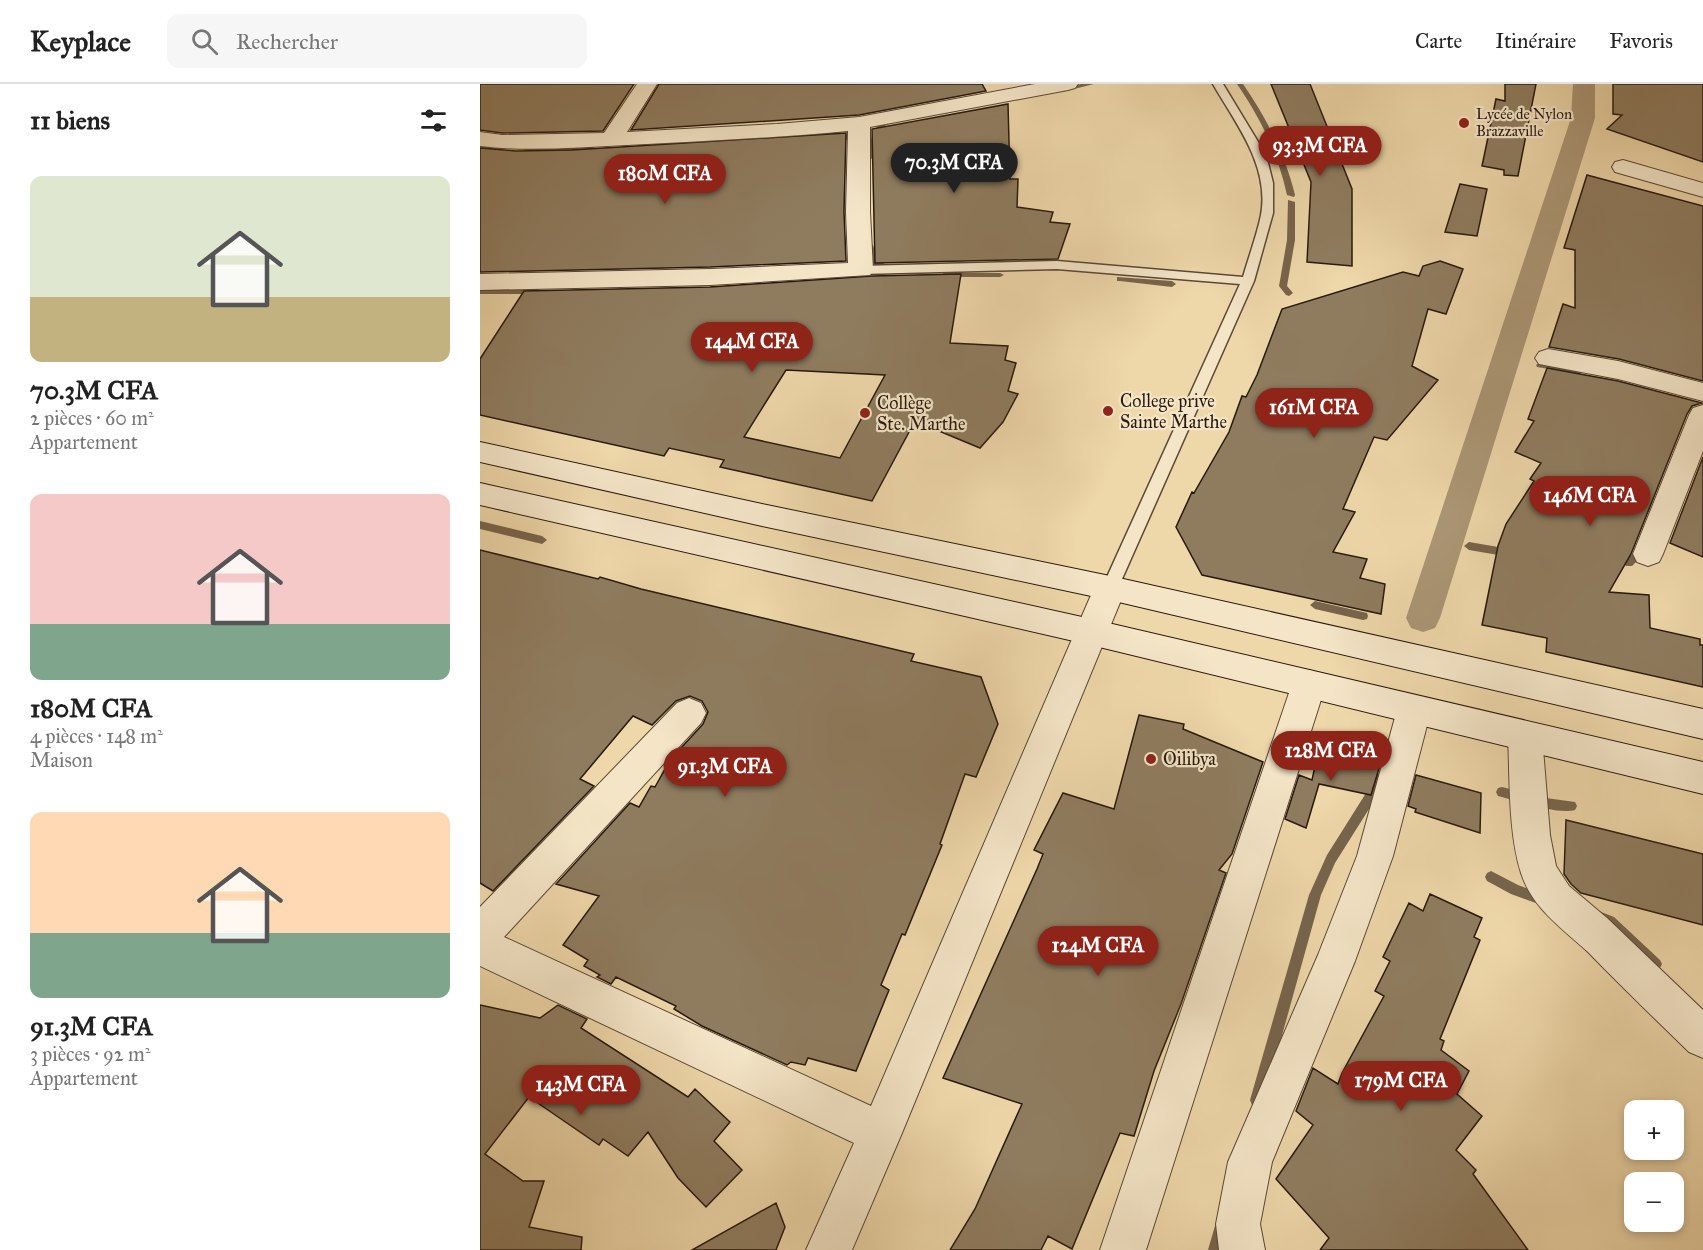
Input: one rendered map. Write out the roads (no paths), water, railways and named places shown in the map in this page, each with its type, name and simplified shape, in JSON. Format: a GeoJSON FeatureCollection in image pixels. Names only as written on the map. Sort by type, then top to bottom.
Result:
{"type":"FeatureCollection","features":[{"type":"Feature","properties":{"kind":"street"},"geometry":{"type":"LineString","coordinates":[[610,139],[647,84]]}},
{"type":"Feature","properties":{"kind":"street"},"geometry":{"type":"LineString","coordinates":[[480,139],[502,142],[767,132],[860,123],[1000,90],[1068,84]]}},
{"type":"Feature","properties":{"kind":"street"},"geometry":{"type":"LineString","coordinates":[[480,282],[710,277],[861,270],[858,212],[860,123]]}},
{"type":"Feature","properties":{"kind":"street"},"geometry":{"type":"LineString","coordinates":[[1623,167],[1703,190]]}},
{"type":"Feature","properties":{"kind":"street"},"geometry":{"type":"LineString","coordinates":[[1548,358],[1618,370],[1703,392]]}},
{"type":"Feature","properties":{"kind":"street"},"geometry":{"type":"LineString","coordinates":[[1648,554],[1703,415]]}},
{"type":"Feature","properties":{"kind":"street"},"geometry":{"type":"LineString","coordinates":[[480,452],[762,515],[1110,588],[1703,724]]}},
{"type":"Feature","properties":{"kind":"street"},"geometry":{"type":"LineString","coordinates":[[480,494],[1091,632],[1703,778]]}},
{"type":"Feature","properties":{"kind":"street"},"geometry":{"type":"LineString","coordinates":[[829,1250],[881,1133],[1110,588]]}},
{"type":"Feature","properties":{"kind":"street"},"geometry":{"type":"LineString","coordinates":[[1123,1250],[1309,684]]}},
{"type":"Feature","properties":{"kind":"street"},"geometry":{"type":"LineString","coordinates":[[1242,1250],[1238,1224],[1250,1162],[1335,961],[1375,856],[1414,710]]}},
{"type":"Feature","properties":{"kind":"street"},"geometry":{"type":"LineString","coordinates":[[480,934],[689,713]]}},
{"type":"Feature","properties":{"kind":"street"},"geometry":{"type":"LineString","coordinates":[[1525,736],[1532,835],[1539,872],[1556,899],[1593,931],[1703,1038]]}},
{"type":"Feature","properties":{"kind":"street"},"geometry":{"type":"LineString","coordinates":[[480,946],[881,1133]]}},
{"type":"Feature","properties":{"kind":"lane"},"geometry":{"type":"LineString","coordinates":[[1110,588],[1248,280],[1267,213],[1267,183],[1260,155],[1218,84]]}},
{"type":"Feature","properties":{"kind":"lane"},"geometry":{"type":"LineString","coordinates":[[861,270],[1057,266],[1248,280]]}},
{"type":"Feature","properties":{"kind":"waterway"},"geometry":{"type":"LineString","coordinates":[[1062,90],[1091,84]]}},
{"type":"Feature","properties":{"kind":"waterway"},"geometry":{"type":"LineString","coordinates":[[1240,84],[1272,136],[1283,164],[1291,195]]}},
{"type":"Feature","properties":{"kind":"waterway"},"geometry":{"type":"LineString","coordinates":[[1423,618],[1583,118],[1584,84]]}},
{"type":"Feature","properties":{"kind":"waterway"},"geometry":{"type":"LineString","coordinates":[[870,158],[875,131],[884,124],[896,121]]}},
{"type":"Feature","properties":{"kind":"waterway"},"geometry":{"type":"LineString","coordinates":[[819,135],[840,134],[850,138],[855,147]]}},
{"type":"Feature","properties":{"kind":"waterway"},"geometry":{"type":"LineString","coordinates":[[480,148],[497,149]]}},
{"type":"Feature","properties":{"kind":"waterway"},"geometry":{"type":"LineString","coordinates":[[527,149],[593,149]]}},
{"type":"Feature","properties":{"kind":"waterway"},"geometry":{"type":"LineString","coordinates":[[1289,293],[1283,286],[1291,240],[1291,202]]}},
{"type":"Feature","properties":{"kind":"waterway"},"geometry":{"type":"LineString","coordinates":[[870,247],[875,262],[884,266],[896,267]]}},
{"type":"Feature","properties":{"kind":"waterway"},"geometry":{"type":"LineString","coordinates":[[946,275],[1000,275]]}},
{"type":"Feature","properties":{"kind":"waterway"},"geometry":{"type":"LineString","coordinates":[[1120,279],[1172,284]]}},
{"type":"Feature","properties":{"kind":"waterway"},"geometry":{"type":"LineString","coordinates":[[480,291],[537,291]]}},
{"type":"Feature","properties":{"kind":"waterway"},"geometry":{"type":"LineString","coordinates":[[1540,365],[1580,371]]}},
{"type":"Feature","properties":{"kind":"waterway"},"geometry":{"type":"LineString","coordinates":[[480,525],[542,540]]}},
{"type":"Feature","properties":{"kind":"waterway"},"geometry":{"type":"LineString","coordinates":[[1469,546],[1510,553]]}},
{"type":"Feature","properties":{"kind":"waterway"},"geometry":{"type":"LineString","coordinates":[[1629,563],[1643,549]]}},
{"type":"Feature","properties":{"kind":"waterway"},"geometry":{"type":"LineString","coordinates":[[1315,605],[1363,616]]}},
{"type":"Feature","properties":{"kind":"waterway"},"geometry":{"type":"LineString","coordinates":[[1257,1100],[1315,895],[1331,859],[1382,778]]}},
{"type":"Feature","properties":{"kind":"waterway"},"geometry":{"type":"LineString","coordinates":[[1502,792],[1546,803],[1571,806]]}},
{"type":"Feature","properties":{"kind":"waterway"},"geometry":{"type":"LineString","coordinates":[[1491,877],[1515,890],[1544,900]]}},
{"type":"Feature","properties":{"kind":"waterway"},"geometry":{"type":"LineString","coordinates":[[1596,916],[1610,921],[1656,964]]}},
{"type":"Feature","properties":{"kind":"waterway"},"geometry":{"type":"LineString","coordinates":[[1215,1250],[1222,1224]]}},
{"type":"Feature","properties":{"kind":"place","name":"Lycée de Nylon Brazzaville"},"geometry":{"type":"Point","coordinates":[1464,123]}},
{"type":"Feature","properties":{"kind":"place","name":"College prive Sainte Marthe"},"geometry":{"type":"Point","coordinates":[1108,411]}},
{"type":"Feature","properties":{"kind":"place","name":"Collège Ste. Marthe"},"geometry":{"type":"Point","coordinates":[865,413]}},
{"type":"Feature","properties":{"kind":"place","name":"Oilibya"},"geometry":{"type":"Point","coordinates":[1151,759]}}]}
